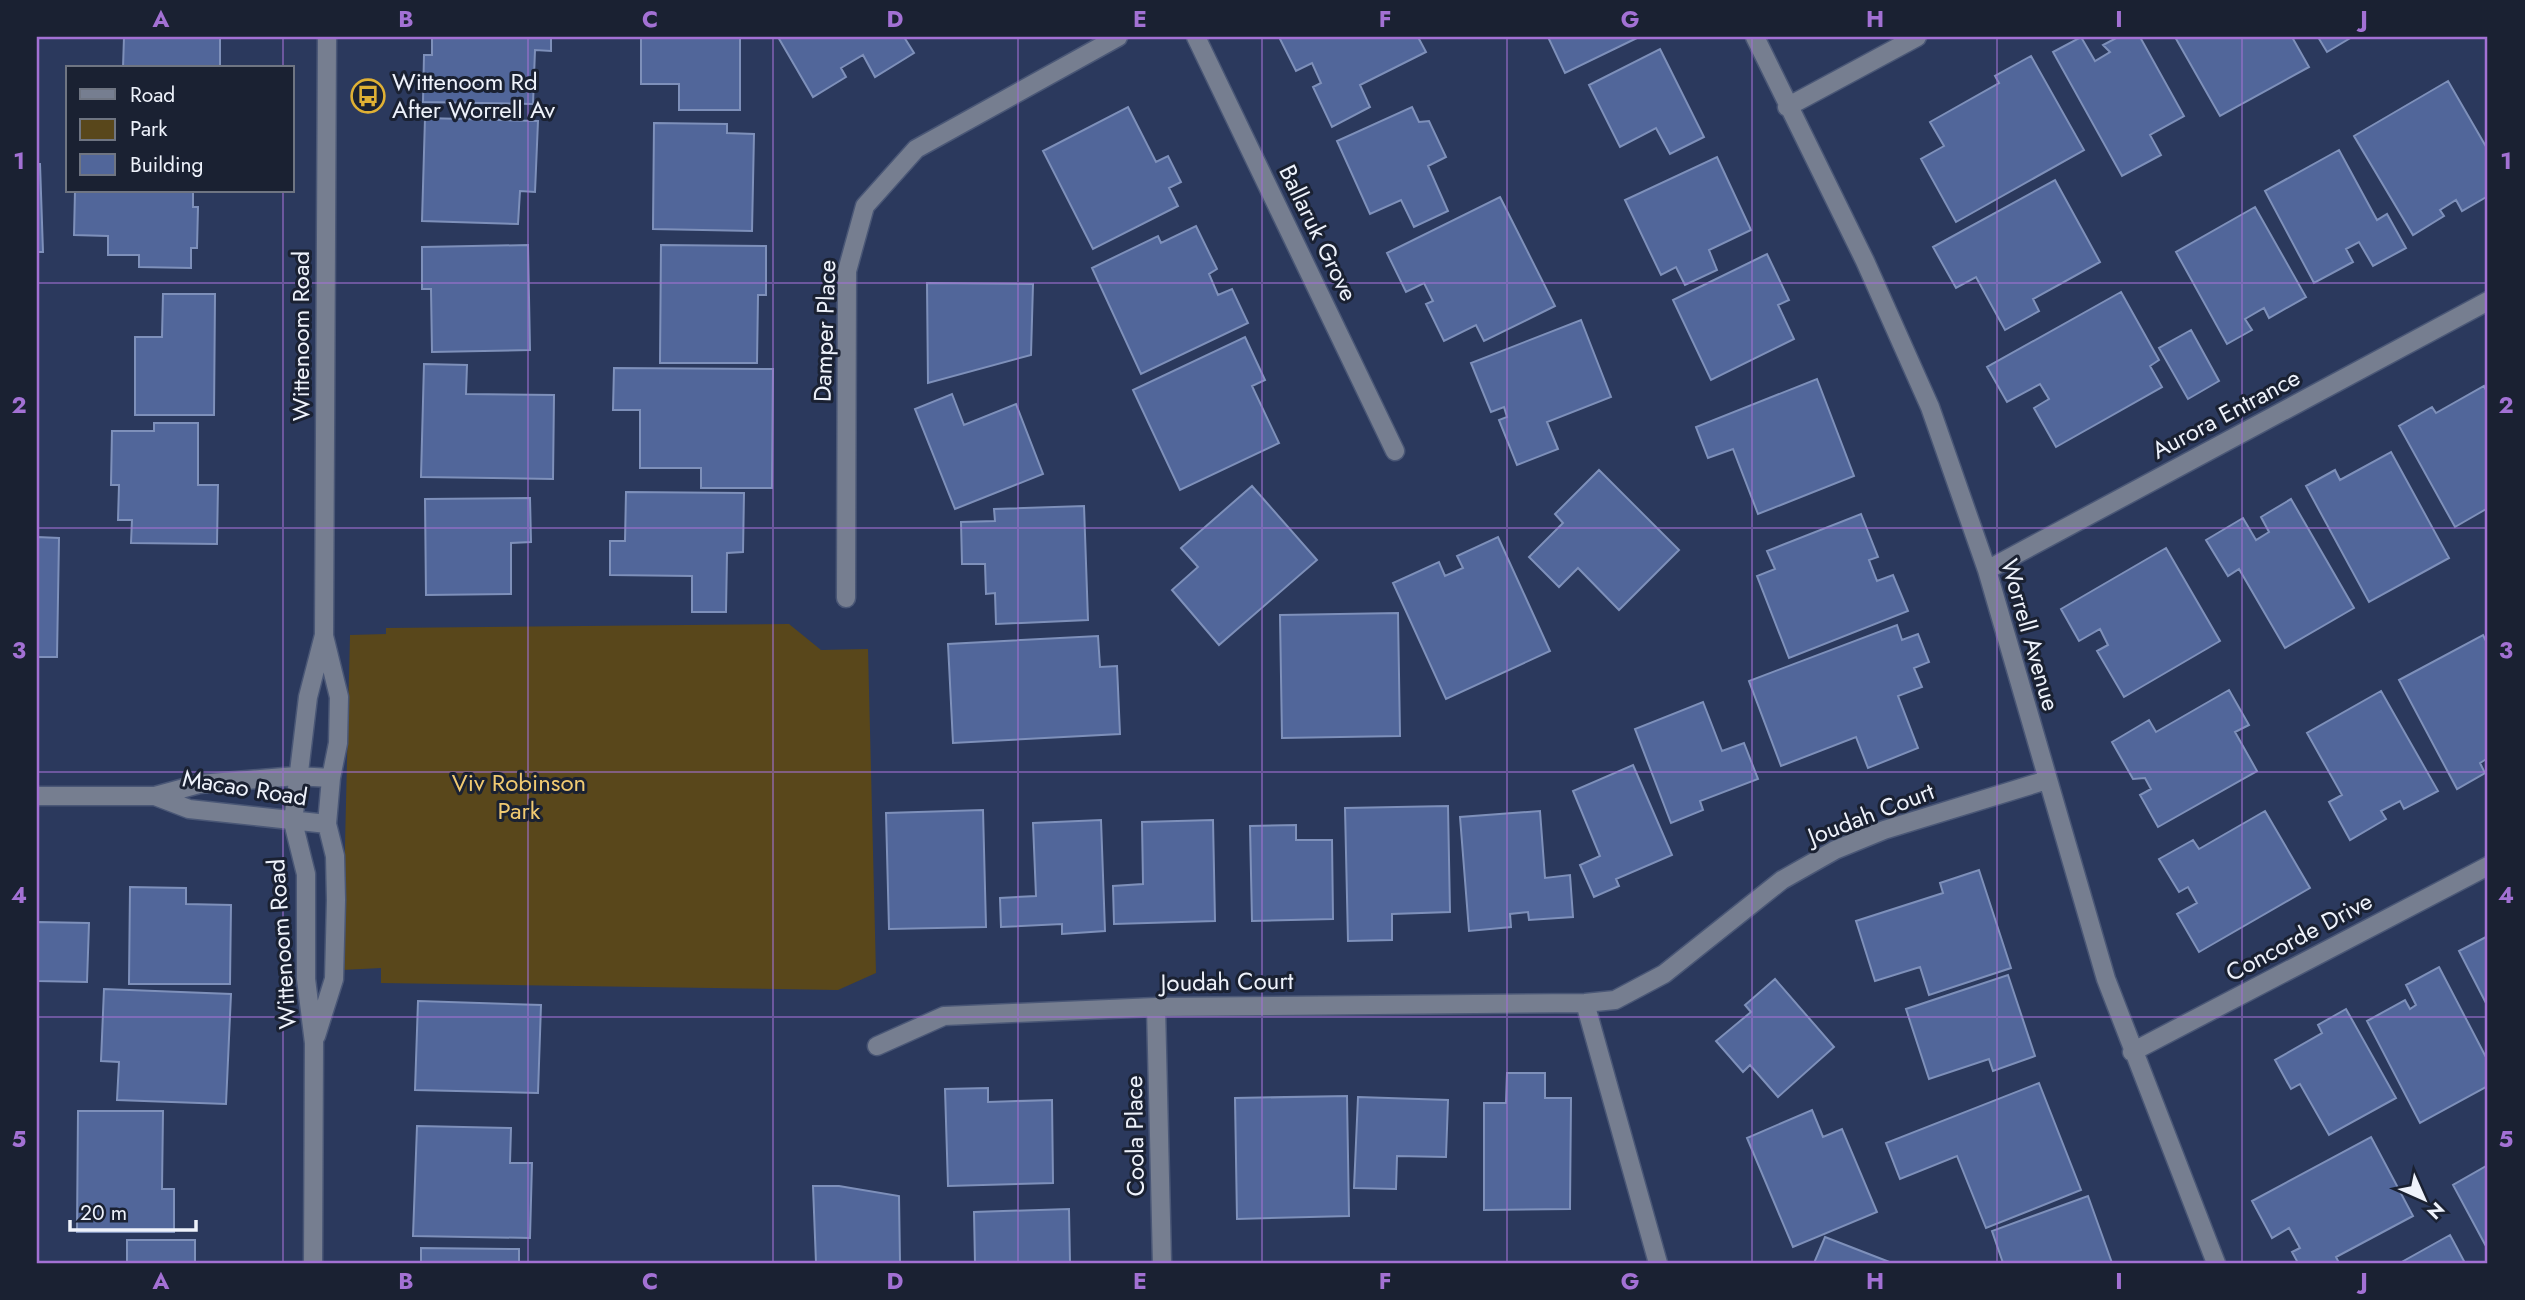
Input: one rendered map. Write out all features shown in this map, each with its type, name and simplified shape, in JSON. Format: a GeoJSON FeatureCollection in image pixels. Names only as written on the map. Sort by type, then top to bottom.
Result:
{"type":"FeatureCollection","features":[{"type":"Feature","properties":{"kind":"street","name":"Wittenoom Road"},"geometry":{"type":"LineString","coordinates":[[314,1043],[334,979],[335,856],[327,824],[331,778],[338,743],[339,697],[324,635],[327,37]]}},
{"type":"Feature","properties":{"kind":"street","name":"Damper Place"},"geometry":{"type":"LineString","coordinates":[[846,598],[847,271],[865,206],[916,149],[1118,37]]}},
{"type":"Feature","properties":{"kind":"street","name":"Ballaruk Grove"},"geometry":{"type":"LineString","coordinates":[[1196,37],[1395,451]]}},
{"type":"Feature","properties":{"kind":"street","name":"Worrell Avenue"},"geometry":{"type":"LineString","coordinates":[[1755,37],[1787,107],[1865,261],[1930,407],[1987,570],[2106,979],[2132,1052],[2216,1263]]}},
{"type":"Feature","properties":{"kind":"street"},"geometry":{"type":"LineString","coordinates":[[1787,107],[1917,37]]}},
{"type":"Feature","properties":{"kind":"street","name":"Aurora Entrance"},"geometry":{"type":"LineString","coordinates":[[1987,570],[2488,301]]}},
{"type":"Feature","properties":{"kind":"street","name":"Wittenoom Road"},"geometry":{"type":"LineString","coordinates":[[313,1263],[314,1043],[306,979],[306,874],[293,822],[296,776],[308,696],[324,635]]}},
{"type":"Feature","properties":{"kind":"street","name":"Macao Road"},"geometry":{"type":"LineString","coordinates":[[37,796],[155,796],[199,784],[296,776],[331,778]]}},
{"type":"Feature","properties":{"kind":"street","name":"Joudah Court"},"geometry":{"type":"LineString","coordinates":[[877,1046],[944,1016],[1156,1007],[1585,1003],[1615,1000],[1664,974],[1782,880],[1835,850],[1884,830],[2047,780]]}},
{"type":"Feature","properties":{"kind":"street","name":"Macao Road"},"geometry":{"type":"LineString","coordinates":[[155,796],[189,808],[327,824]]}},
{"type":"Feature","properties":{"kind":"street","name":"Concorde Drive"},"geometry":{"type":"LineString","coordinates":[[2132,1052],[2488,866]]}},
{"type":"Feature","properties":{"kind":"street"},"geometry":{"type":"LineString","coordinates":[[1585,1003],[1658,1263]]}},
{"type":"Feature","properties":{"kind":"street","name":"Coola Place"},"geometry":{"type":"LineString","coordinates":[[1156,1007],[1162,1263]]}},
{"type":"Feature","properties":{"kind":"green space","name":"Viv Robinson Park"},"geometry":{"type":"Polygon","coordinates":[[[789,624],[821,650],[868,649],[876,973],[838,990],[381,983],[381,968],[342,970],[350,635],[386,634],[386,628],[789,624]]]}},
{"type":"Feature","properties":{"kind":"building"},"geometry":{"type":"Polygon","coordinates":[[[124,37],[220,37],[220,66],[123,66],[124,37]]]}},
{"type":"Feature","properties":{"kind":"building"},"geometry":{"type":"Polygon","coordinates":[[[432,37],[551,37],[551,51],[535,50],[533,104],[423,102],[424,55],[432,55],[432,37]]]}},
{"type":"Feature","properties":{"kind":"building"},"geometry":{"type":"Polygon","coordinates":[[[641,37],[740,37],[740,110],[679,110],[679,84],[641,84],[641,37]]]}},
{"type":"Feature","properties":{"kind":"building"},"geometry":{"type":"Polygon","coordinates":[[[778,37],[904,37],[914,53],[875,77],[863,55],[841,68],[846,77],[813,97],[778,37]]]}},
{"type":"Feature","properties":{"kind":"building"},"geometry":{"type":"Polygon","coordinates":[[[1279,37],[1418,37],[1426,52],[1360,85],[1370,107],[1332,127],[1313,87],[1321,83],[1312,63],[1296,71],[1279,37]]]}},
{"type":"Feature","properties":{"kind":"building"},"geometry":{"type":"Polygon","coordinates":[[[1548,37],[1639,37],[1565,73],[1548,37]]]}},
{"type":"Feature","properties":{"kind":"building"},"geometry":{"type":"Polygon","coordinates":[[[2081,37],[2095,61],[2110,52],[2103,45],[2118,37],[2140,37],[2184,116],[2150,135],[2161,155],[2122,176],[2053,52],[2081,37]]]}},
{"type":"Feature","properties":{"kind":"building"},"geometry":{"type":"Polygon","coordinates":[[[2175,37],[2292,37],[2309,67],[2220,116],[2175,37]]]}},
{"type":"Feature","properties":{"kind":"building"},"geometry":{"type":"Polygon","coordinates":[[[2318,37],[2352,37],[2327,52],[2318,37]]]}},
{"type":"Feature","properties":{"kind":"building"},"geometry":{"type":"Polygon","coordinates":[[[1660,49],[1704,137],[1670,154],[1656,128],[1620,147],[1589,85],[1660,49]]]}},
{"type":"Feature","properties":{"kind":"building"},"geometry":{"type":"Polygon","coordinates":[[[2031,56],[2084,150],[1956,222],[1921,159],[1944,146],[1930,122],[1999,83],[1995,76],[2031,56]]]}},
{"type":"Feature","properties":{"kind":"building"},"geometry":{"type":"Polygon","coordinates":[[[2448,81],[2488,150],[2488,196],[2462,211],[2456,200],[2440,210],[2444,216],[2413,235],[2354,136],[2448,81]]]}},
{"type":"Feature","properties":{"kind":"building"},"geometry":{"type":"Polygon","coordinates":[[[1128,107],[1156,162],[1168,156],[1181,182],[1169,188],[1178,206],[1093,249],[1043,151],[1128,107]]]}},
{"type":"Feature","properties":{"kind":"building"},"geometry":{"type":"Polygon","coordinates":[[[1412,107],[1419,122],[1429,121],[1446,157],[1428,166],[1448,211],[1414,227],[1401,200],[1370,214],[1337,141],[1412,107]]]}},
{"type":"Feature","properties":{"kind":"building"},"geometry":{"type":"Polygon","coordinates":[[[425,118],[538,121],[535,192],[520,191],[518,224],[422,221],[425,118]]]}},
{"type":"Feature","properties":{"kind":"building"},"geometry":{"type":"Polygon","coordinates":[[[654,123],[727,124],[727,133],[754,134],[752,231],[653,229],[654,123]]]}},
{"type":"Feature","properties":{"kind":"building"},"geometry":{"type":"Polygon","coordinates":[[[2339,150],[2377,220],[2387,214],[2406,248],[2373,266],[2359,242],[2346,249],[2353,262],[2314,283],[2265,191],[2339,150]]]}},
{"type":"Feature","properties":{"kind":"building"},"geometry":{"type":"Polygon","coordinates":[[[1717,157],[1751,230],[1709,250],[1717,270],[1685,285],[1676,267],[1661,275],[1625,200],[1717,157]]]}},
{"type":"Feature","properties":{"kind":"building"},"geometry":{"type":"Polygon","coordinates":[[[37,164],[40,164],[43,252],[37,252],[37,164]]]}},
{"type":"Feature","properties":{"kind":"building"},"geometry":{"type":"Polygon","coordinates":[[[2055,180],[2100,262],[2033,299],[2039,311],[2005,330],[1976,277],[1956,288],[1933,247],[2055,180]]]}},
{"type":"Feature","properties":{"kind":"building"},"geometry":{"type":"Polygon","coordinates":[[[75,192],[193,192],[193,207],[198,207],[197,248],[191,248],[191,268],[139,267],[139,255],[108,255],[108,236],[74,235],[75,192]]]}},
{"type":"Feature","properties":{"kind":"building"},"geometry":{"type":"Polygon","coordinates":[[[1500,197],[1555,306],[1484,341],[1476,325],[1444,341],[1426,304],[1433,301],[1424,283],[1406,292],[1387,253],[1500,197]]]}},
{"type":"Feature","properties":{"kind":"building"},"geometry":{"type":"Polygon","coordinates":[[[2255,207],[2306,297],[2269,318],[2264,308],[2245,319],[2252,330],[2227,344],[2176,252],[2255,207]]]}},
{"type":"Feature","properties":{"kind":"building"},"geometry":{"type":"Polygon","coordinates":[[[1196,226],[1217,269],[1209,274],[1218,295],[1232,289],[1248,323],[1141,374],[1092,268],[1158,236],[1161,243],[1196,226]]]}},
{"type":"Feature","properties":{"kind":"building"},"geometry":{"type":"Polygon","coordinates":[[[528,245],[530,350],[432,352],[431,289],[422,289],[422,247],[528,245]]]}},
{"type":"Feature","properties":{"kind":"building"},"geometry":{"type":"Polygon","coordinates":[[[661,245],[766,246],[766,295],[758,295],[757,363],[660,363],[661,245]]]}},
{"type":"Feature","properties":{"kind":"building"},"geometry":{"type":"Polygon","coordinates":[[[1767,254],[1789,300],[1778,305],[1794,339],[1711,380],[1673,300],[1767,254]]]}},
{"type":"Feature","properties":{"kind":"building"},"geometry":{"type":"Polygon","coordinates":[[[927,283],[1033,284],[1031,355],[928,383],[927,283]]]}},
{"type":"Feature","properties":{"kind":"building"},"geometry":{"type":"Polygon","coordinates":[[[2121,292],[2159,360],[2150,366],[2162,387],[2056,447],[2034,408],[2049,399],[2040,384],[2007,402],[1987,367],[2121,292]]]}},
{"type":"Feature","properties":{"kind":"building"},"geometry":{"type":"Polygon","coordinates":[[[163,294],[215,294],[214,415],[135,415],[135,337],[162,337],[163,294]]]}},
{"type":"Feature","properties":{"kind":"building"},"geometry":{"type":"Polygon","coordinates":[[[1581,320],[1611,397],[1547,422],[1558,449],[1517,465],[1499,420],[1507,417],[1504,407],[1491,412],[1471,363],[1581,320]]]}},
{"type":"Feature","properties":{"kind":"building"},"geometry":{"type":"Polygon","coordinates":[[[2191,330],[2219,381],[2188,399],[2159,348],[2191,330]]]}},
{"type":"Feature","properties":{"kind":"building"},"geometry":{"type":"Polygon","coordinates":[[[1245,337],[1265,380],[1252,386],[1279,443],[1180,490],[1133,390],[1245,337]]]}},
{"type":"Feature","properties":{"kind":"building"},"geometry":{"type":"Polygon","coordinates":[[[424,364],[467,365],[466,394],[554,395],[553,479],[421,477],[424,364]]]}},
{"type":"Feature","properties":{"kind":"building"},"geometry":{"type":"Polygon","coordinates":[[[614,368],[773,369],[772,488],[701,488],[701,468],[640,468],[640,410],[613,410],[614,368]]]}},
{"type":"Feature","properties":{"kind":"building"},"geometry":{"type":"Polygon","coordinates":[[[1817,379],[1854,476],[1758,514],[1733,449],[1708,458],[1696,427],[1817,379]]]}},
{"type":"Feature","properties":{"kind":"building"},"geometry":{"type":"Polygon","coordinates":[[[2484,386],[2488,394],[2488,508],[2455,527],[2399,426],[2432,407],[2436,413],[2484,386]]]}},
{"type":"Feature","properties":{"kind":"building"},"geometry":{"type":"Polygon","coordinates":[[[952,394],[964,425],[1016,404],[1043,474],[955,509],[915,409],[952,394]]]}},
{"type":"Feature","properties":{"kind":"building"},"geometry":{"type":"Polygon","coordinates":[[[154,423],[198,423],[198,485],[218,485],[217,544],[131,543],[132,520],[118,520],[119,485],[111,485],[112,431],[154,431],[154,423]]]}},
{"type":"Feature","properties":{"kind":"building"},"geometry":{"type":"Polygon","coordinates":[[[2391,452],[2449,558],[2369,602],[2306,486],[2335,470],[2340,480],[2391,452]]]}},
{"type":"Feature","properties":{"kind":"building"},"geometry":{"type":"Polygon","coordinates":[[[1599,470],[1679,550],[1619,610],[1578,568],[1559,587],[1529,557],[1563,523],[1555,514],[1599,470]]]}},
{"type":"Feature","properties":{"kind":"building"},"geometry":{"type":"Polygon","coordinates":[[[1252,486],[1317,560],[1219,645],[1172,590],[1198,567],[1181,548],[1252,486]]]}},
{"type":"Feature","properties":{"kind":"building"},"geometry":{"type":"Polygon","coordinates":[[[626,492],[744,493],[743,552],[727,553],[726,612],[692,612],[692,576],[610,575],[610,541],[625,541],[626,492]]]}},
{"type":"Feature","properties":{"kind":"building"},"geometry":{"type":"Polygon","coordinates":[[[530,498],[531,542],[511,543],[511,594],[426,595],[425,499],[530,498]]]}},
{"type":"Feature","properties":{"kind":"building"},"geometry":{"type":"Polygon","coordinates":[[[2291,499],[2354,608],[2285,648],[2239,569],[2228,576],[2206,540],[2243,518],[2256,540],[2269,532],[2261,517],[2291,499]]]}},
{"type":"Feature","properties":{"kind":"building"},"geometry":{"type":"Polygon","coordinates":[[[1084,506],[1088,620],[996,624],[995,593],[986,594],[985,564],[962,564],[961,522],[995,521],[994,509],[1084,506]]]}},
{"type":"Feature","properties":{"kind":"building"},"geometry":{"type":"Polygon","coordinates":[[[1861,514],[1878,557],[1869,560],[1877,581],[1893,575],[1908,611],[1789,658],[1757,576],[1775,569],[1767,551],[1861,514]]]}},
{"type":"Feature","properties":{"kind":"building"},"geometry":{"type":"Polygon","coordinates":[[[37,537],[59,538],[57,657],[37,657],[37,537]]]}},
{"type":"Feature","properties":{"kind":"building"},"geometry":{"type":"Polygon","coordinates":[[[1498,537],[1550,651],[1446,699],[1393,583],[1439,562],[1445,576],[1463,568],[1457,556],[1498,537]]]}},
{"type":"Feature","properties":{"kind":"building"},"geometry":{"type":"Polygon","coordinates":[[[2166,548],[2220,641],[2124,697],[2097,651],[2108,645],[2100,629],[2079,641],[2061,609],[2166,548]]]}},
{"type":"Feature","properties":{"kind":"building"},"geometry":{"type":"Polygon","coordinates":[[[1398,613],[1400,736],[1282,738],[1280,615],[1398,613]]]}},
{"type":"Feature","properties":{"kind":"building"},"geometry":{"type":"Polygon","coordinates":[[[1897,625],[1902,640],[1918,634],[1929,662],[1914,668],[1922,687],[1898,696],[1918,748],[1868,768],[1856,737],[1781,766],[1749,681],[1897,625]]]}},
{"type":"Feature","properties":{"kind":"building"},"geometry":{"type":"Polygon","coordinates":[[[2483,635],[2488,645],[2488,758],[2480,763],[2485,773],[2457,789],[2399,680],[2483,635]]]}},
{"type":"Feature","properties":{"kind":"building"},"geometry":{"type":"Polygon","coordinates":[[[1098,636],[1100,667],[1117,666],[1120,734],[953,743],[948,644],[1098,636]]]}},
{"type":"Feature","properties":{"kind":"building"},"geometry":{"type":"Polygon","coordinates":[[[2229,690],[2249,725],[2235,732],[2257,771],[2158,827],[2140,795],[2151,789],[2145,778],[2133,779],[2112,742],[2149,720],[2156,732],[2229,690]]]}},
{"type":"Feature","properties":{"kind":"building"},"geometry":{"type":"Polygon","coordinates":[[[2381,691],[2438,791],[2404,809],[2400,801],[2381,811],[2386,819],[2350,840],[2329,802],[2342,795],[2307,733],[2381,691]]]}},
{"type":"Feature","properties":{"kind":"building"},"geometry":{"type":"Polygon","coordinates":[[[1703,702],[1722,751],[1744,743],[1758,779],[1700,801],[1703,810],[1671,823],[1635,729],[1703,702]]]}},
{"type":"Feature","properties":{"kind":"building"},"geometry":{"type":"Polygon","coordinates":[[[1633,765],[1672,855],[1616,879],[1619,886],[1594,897],[1580,865],[1600,856],[1573,791],[1633,765]]]}},
{"type":"Feature","properties":{"kind":"building"},"geometry":{"type":"Polygon","coordinates":[[[1448,806],[1450,912],[1392,914],[1392,940],[1348,941],[1345,808],[1448,806]]]}},
{"type":"Feature","properties":{"kind":"building"},"geometry":{"type":"Polygon","coordinates":[[[983,810],[986,927],[889,929],[886,813],[983,810]]]}},
{"type":"Feature","properties":{"kind":"building"},"geometry":{"type":"Polygon","coordinates":[[[1540,811],[1545,878],[1570,875],[1573,917],[1529,920],[1528,912],[1510,914],[1511,927],[1469,931],[1460,817],[1540,811]]]}},
{"type":"Feature","properties":{"kind":"building"},"geometry":{"type":"Polygon","coordinates":[[[2265,811],[2310,888],[2199,952],[2177,914],[2197,903],[2188,887],[2179,892],[2159,859],[2193,840],[2199,849],[2265,811]]]}},
{"type":"Feature","properties":{"kind":"building"},"geometry":{"type":"Polygon","coordinates":[[[1101,820],[1105,931],[1062,934],[1062,924],[1001,927],[1000,898],[1036,896],[1033,823],[1101,820]]]}},
{"type":"Feature","properties":{"kind":"building"},"geometry":{"type":"Polygon","coordinates":[[[1213,820],[1215,921],[1114,924],[1113,886],[1143,884],[1142,822],[1213,820]]]}},
{"type":"Feature","properties":{"kind":"building"},"geometry":{"type":"Polygon","coordinates":[[[1296,825],[1296,840],[1332,840],[1333,919],[1252,921],[1250,826],[1296,825]]]}},
{"type":"Feature","properties":{"kind":"building"},"geometry":{"type":"Polygon","coordinates":[[[1979,870],[2011,968],[1929,995],[1920,967],[1875,981],[1856,921],[1943,893],[1940,883],[1979,870]]]}},
{"type":"Feature","properties":{"kind":"building"},"geometry":{"type":"Polygon","coordinates":[[[130,887],[186,888],[186,904],[231,905],[230,984],[129,984],[130,887]]]}},
{"type":"Feature","properties":{"kind":"building"},"geometry":{"type":"Polygon","coordinates":[[[37,922],[89,923],[87,982],[37,981],[37,922]]]}},
{"type":"Feature","properties":{"kind":"building"},"geometry":{"type":"Polygon","coordinates":[[[2488,936],[2488,1007],[2459,951],[2488,936]]]}},
{"type":"Feature","properties":{"kind":"building"},"geometry":{"type":"Polygon","coordinates":[[[2439,967],[2488,1061],[2488,1086],[2420,1123],[2367,1021],[2405,1000],[2410,1009],[2416,1005],[2406,985],[2439,967]]]}},
{"type":"Feature","properties":{"kind":"building"},"geometry":{"type":"Polygon","coordinates":[[[2008,975],[2035,1056],[1993,1071],[1989,1059],[1929,1079],[1906,1009],[2008,975]]]}},
{"type":"Feature","properties":{"kind":"building"},"geometry":{"type":"Polygon","coordinates":[[[1775,979],[1834,1047],[1778,1097],[1750,1065],[1743,1072],[1716,1041],[1751,1012],[1745,1005],[1775,979]]]}},
{"type":"Feature","properties":{"kind":"building"},"geometry":{"type":"Polygon","coordinates":[[[104,989],[231,994],[226,1104],[117,1100],[119,1062],[101,1061],[104,989]]]}},
{"type":"Feature","properties":{"kind":"building"},"geometry":{"type":"Polygon","coordinates":[[[418,1001],[541,1005],[538,1093],[415,1090],[418,1001]]]}},
{"type":"Feature","properties":{"kind":"building"},"geometry":{"type":"Polygon","coordinates":[[[2346,1009],[2396,1098],[2329,1135],[2300,1084],[2291,1089],[2275,1060],[2322,1033],[2318,1025],[2346,1009]]]}},
{"type":"Feature","properties":{"kind":"building"},"geometry":{"type":"Polygon","coordinates":[[[1507,1073],[1545,1073],[1545,1098],[1571,1098],[1570,1209],[1484,1210],[1484,1103],[1506,1103],[1507,1073]]]}},
{"type":"Feature","properties":{"kind":"building"},"geometry":{"type":"Polygon","coordinates":[[[2039,1083],[2081,1190],[1986,1228],[1957,1156],[1900,1179],[1886,1143],[2039,1083]]]}},
{"type":"Feature","properties":{"kind":"building"},"geometry":{"type":"Polygon","coordinates":[[[988,1088],[988,1102],[1052,1100],[1053,1183],[948,1186],[945,1089],[988,1088]]]}},
{"type":"Feature","properties":{"kind":"building"},"geometry":{"type":"Polygon","coordinates":[[[1347,1096],[1349,1216],[1237,1219],[1235,1098],[1347,1096]]]}},
{"type":"Feature","properties":{"kind":"building"},"geometry":{"type":"Polygon","coordinates":[[[1358,1097],[1448,1100],[1446,1157],[1397,1156],[1396,1189],[1354,1188],[1358,1097]]]}},
{"type":"Feature","properties":{"kind":"building"},"geometry":{"type":"Polygon","coordinates":[[[1812,1110],[1823,1137],[1842,1129],[1877,1212],[1793,1247],[1747,1138],[1812,1110]]]}},
{"type":"Feature","properties":{"kind":"building"},"geometry":{"type":"Polygon","coordinates":[[[78,1111],[163,1111],[162,1189],[174,1189],[174,1232],[77,1232],[78,1111]]]}},
{"type":"Feature","properties":{"kind":"building"},"geometry":{"type":"Polygon","coordinates":[[[417,1126],[511,1128],[510,1163],[532,1163],[530,1238],[413,1236],[417,1126]]]}},
{"type":"Feature","properties":{"kind":"building"},"geometry":{"type":"Polygon","coordinates":[[[2371,1137],[2413,1216],[2336,1257],[2339,1263],[2298,1263],[2292,1252],[2300,1248],[2289,1228],[2272,1238],[2252,1201],[2371,1137]]]}},
{"type":"Feature","properties":{"kind":"building"},"geometry":{"type":"Polygon","coordinates":[[[2488,1165],[2488,1250],[2453,1185],[2488,1165]]]}},
{"type":"Feature","properties":{"kind":"building"},"geometry":{"type":"Polygon","coordinates":[[[813,1186],[839,1186],[899,1196],[900,1263],[816,1263],[813,1186]]]}},
{"type":"Feature","properties":{"kind":"building"},"geometry":{"type":"Polygon","coordinates":[[[2088,1196],[2112,1263],[2003,1263],[1992,1231],[2088,1196]]]}},
{"type":"Feature","properties":{"kind":"building"},"geometry":{"type":"Polygon","coordinates":[[[1069,1209],[1070,1263],[975,1263],[974,1212],[1069,1209]]]}},
{"type":"Feature","properties":{"kind":"building"},"geometry":{"type":"Polygon","coordinates":[[[2450,1235],[2465,1263],[2400,1263],[2450,1235]]]}},
{"type":"Feature","properties":{"kind":"building"},"geometry":{"type":"Polygon","coordinates":[[[1825,1237],[1892,1263],[1814,1263],[1825,1237]]]}},
{"type":"Feature","properties":{"kind":"building"},"geometry":{"type":"Polygon","coordinates":[[[127,1240],[195,1240],[195,1263],[127,1263],[127,1240]]]}},
{"type":"Feature","properties":{"kind":"building"},"geometry":{"type":"Polygon","coordinates":[[[421,1248],[519,1249],[519,1263],[421,1263],[421,1248]]]}},
{"type":"Feature","properties":{"kind":"place","name":"Wittenoom Rd After Worrell Av"},"geometry":{"type":"Point","coordinates":[368,96]}}]}
